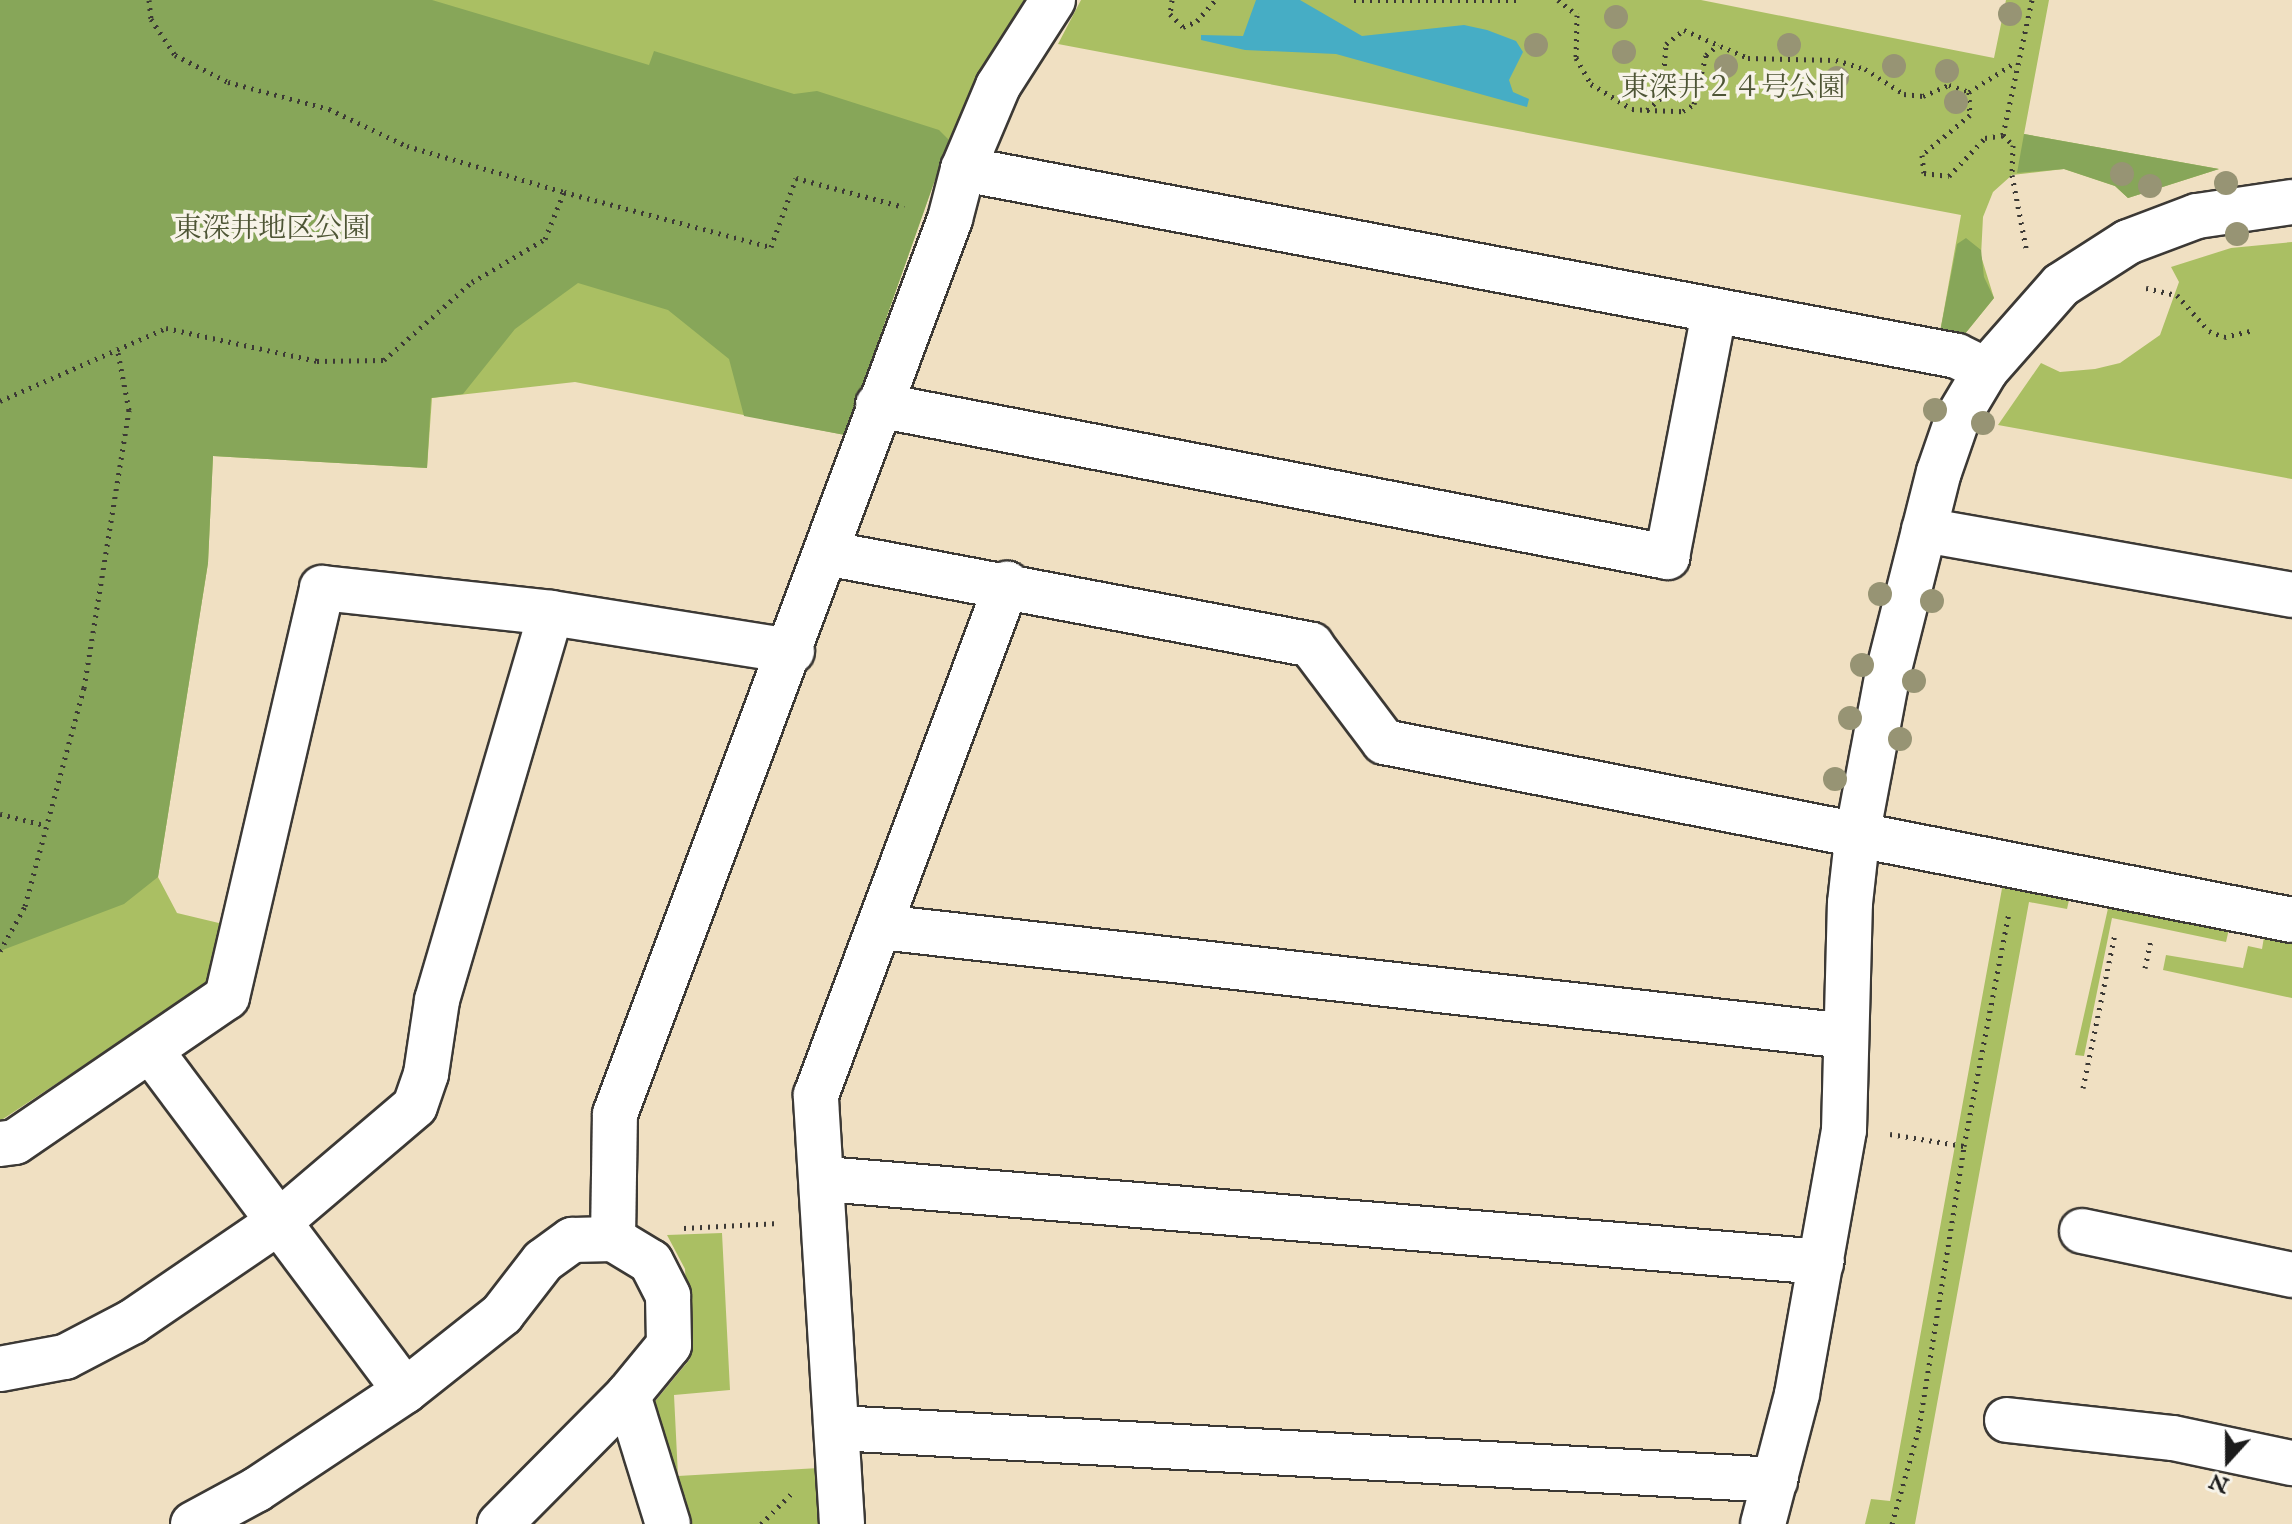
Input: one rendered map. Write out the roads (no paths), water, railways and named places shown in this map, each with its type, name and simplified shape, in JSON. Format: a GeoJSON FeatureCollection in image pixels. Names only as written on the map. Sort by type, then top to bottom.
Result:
{"type":"FeatureCollection","features":[{"type":"Feature","properties":{"kind":"street"},"geometry":{"type":"LineString","coordinates":[[613,1239],[615,1114],[792,651],[878,405],[950,219],[963,169],[998,86],[1053,0]]}},
{"type":"Feature","properties":{"kind":"street"},"geometry":{"type":"LineString","coordinates":[[963,169],[1714,313],[1957,356],[1986,370]]}},
{"type":"Feature","properties":{"kind":"street"},"geometry":{"type":"LineString","coordinates":[[1763,1524],[1776,1480],[1822,1262],[1844,1130],[1858,831],[1887,677],[1924,530],[1958,417],[1986,370],[2061,285],[2128,242],[2197,216],[2292,202]]}},
{"type":"Feature","properties":{"kind":"street"},"geometry":{"type":"LineString","coordinates":[[878,405],[1667,557],[1714,313]]}},
{"type":"Feature","properties":{"kind":"street"},"geometry":{"type":"LineString","coordinates":[[1924,530],[2292,595]]}},
{"type":"Feature","properties":{"kind":"street"},"geometry":{"type":"LineString","coordinates":[[826,553],[1007,584],[1311,645],[1384,742],[1858,831],[2292,920]]}},
{"type":"Feature","properties":{"kind":"street"},"geometry":{"type":"LineString","coordinates":[[842,1524],[826,1200],[816,1095],[1007,584]]}},
{"type":"Feature","properties":{"kind":"street"},"geometry":{"type":"LineString","coordinates":[[0,1144],[15,1142],[227,997],[322,588],[551,613],[792,651]]}},
{"type":"Feature","properties":{"kind":"street"},"geometry":{"type":"LineString","coordinates":[[0,1369],[65,1357],[132,1322],[280,1221],[415,1106],[426,1074],[437,1000],[551,613]]}},
{"type":"Feature","properties":{"kind":"street"},"geometry":{"type":"LineString","coordinates":[[881,927],[1846,1036]]}},
{"type":"Feature","properties":{"kind":"street"},"geometry":{"type":"LineString","coordinates":[[151,1051],[405,1391]]}},
{"type":"Feature","properties":{"kind":"street"},"geometry":{"type":"LineString","coordinates":[[826,1200],[1822,1262]]}},
{"type":"Feature","properties":{"kind":"street"},"geometry":{"type":"LineString","coordinates":[[2082,1231],[2292,1275]]}},
{"type":"Feature","properties":{"kind":"street"},"geometry":{"type":"LineString","coordinates":[[193,1524],[256,1490],[405,1391],[502,1314],[543,1261],[572,1240],[613,1239],[651,1262],[668,1296],[669,1345],[628,1395],[500,1524]]}},
{"type":"Feature","properties":{"kind":"street"},"geometry":{"type":"LineString","coordinates":[[628,1395],[668,1524]]}},
{"type":"Feature","properties":{"kind":"street"},"geometry":{"type":"LineString","coordinates":[[2007,1420],[2173,1438],[2292,1463]]}},
{"type":"Feature","properties":{"kind":"street"},"geometry":{"type":"LineString","coordinates":[[837,1428],[1776,1480]]}},
{"type":"Feature","properties":{"kind":"water"},"geometry":{"type":"Polygon","coordinates":[[[1256,0],[1300,0],[1362,36],[1464,25],[1516,41],[1523,52],[1509,80],[1513,92],[1529,99],[1527,107],[1336,54],[1245,50],[1201,40],[1201,35],[1243,36],[1256,0]]]}},
{"type":"Feature","properties":{"kind":"park label","name":"東深井２４号公園"},"geometry":{"type":"Point","coordinates":[1733,89]}},
{"type":"Feature","properties":{"kind":"park label","name":"東深井地区公園"},"geometry":{"type":"Point","coordinates":[272,230]}}]}
